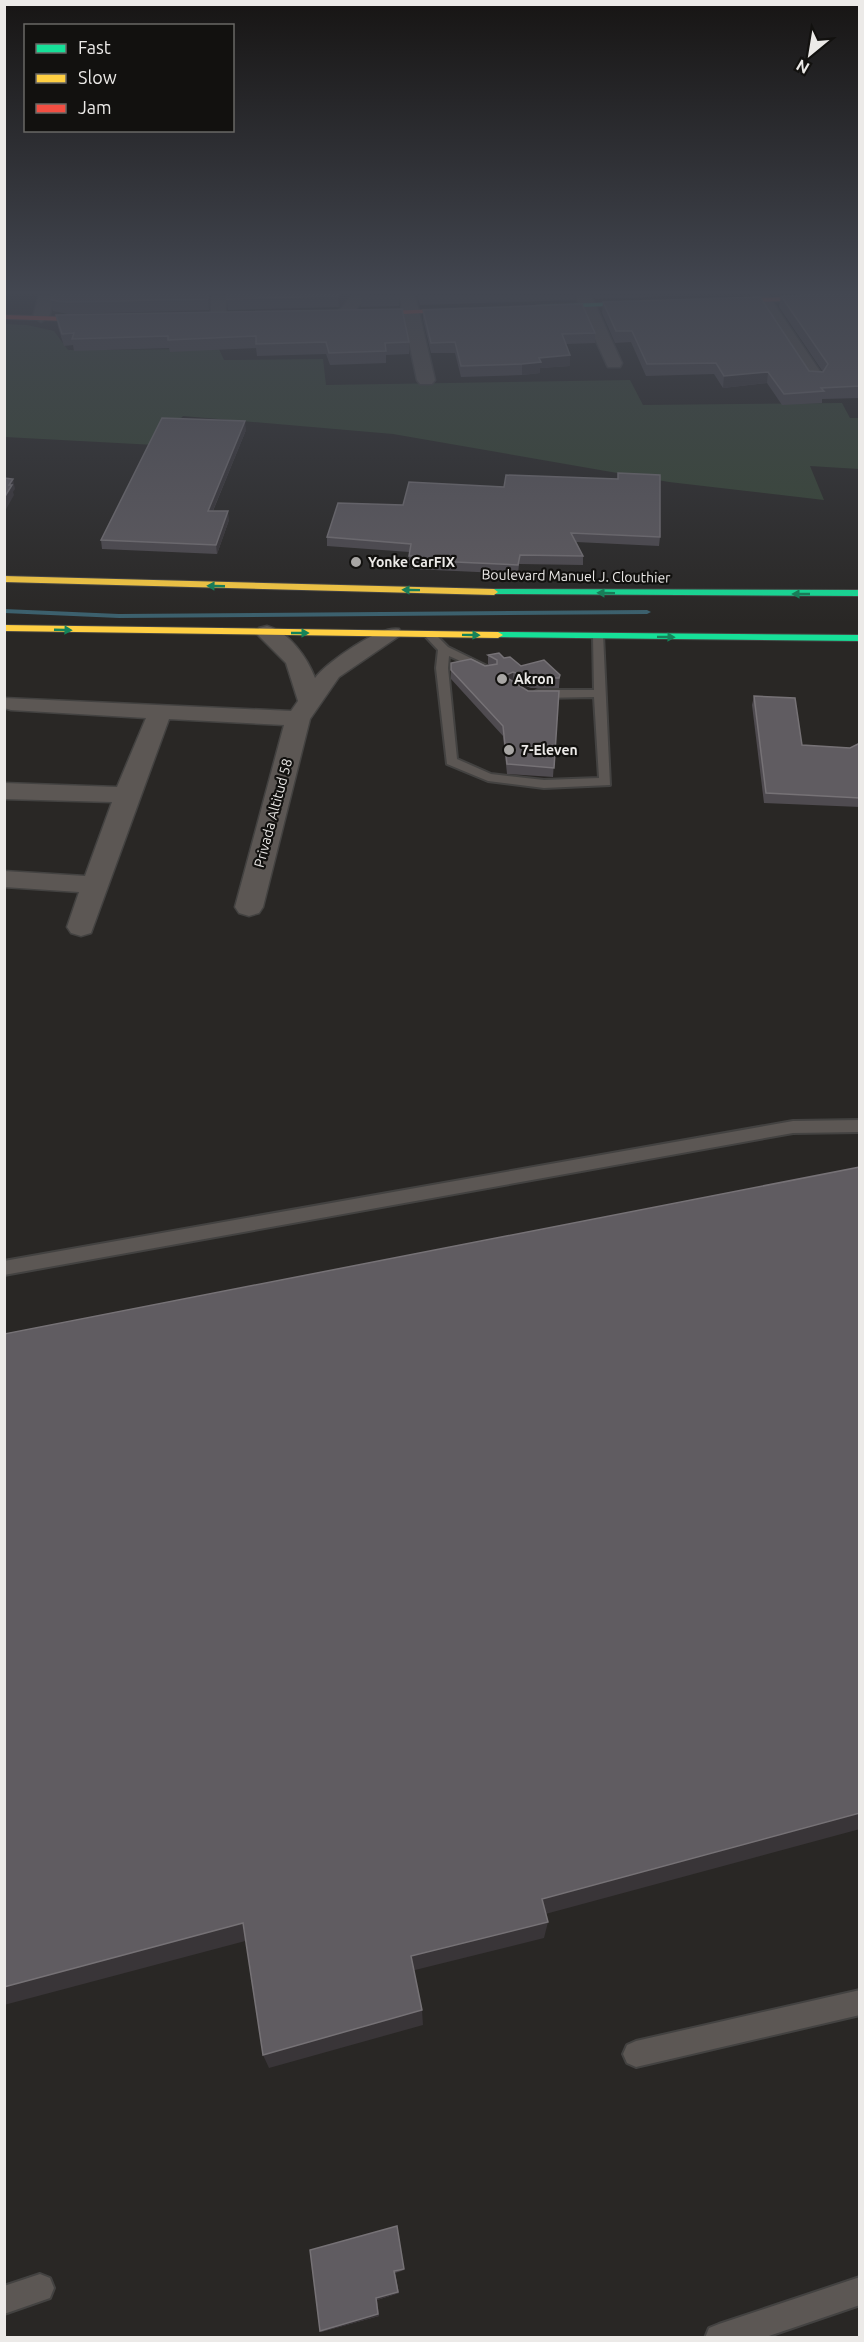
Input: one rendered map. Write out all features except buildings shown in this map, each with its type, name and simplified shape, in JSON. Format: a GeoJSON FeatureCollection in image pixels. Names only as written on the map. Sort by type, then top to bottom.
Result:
{"type":"FeatureCollection","features":[{"type":"Feature","properties":{"kind":"main road","name":"Boulevard Manuel J. Clouthier"},"geometry":{"type":"LineString","coordinates":[[4,579],[403,590],[860,593]]}},
{"type":"Feature","properties":{"kind":"main road"},"geometry":{"type":"LineString","coordinates":[[758,638],[820,623]]}},
{"type":"Feature","properties":{"kind":"main road"},"geometry":{"type":"LineString","coordinates":[[4,628],[267,633],[860,638]]}},
{"type":"Feature","properties":{"kind":"street","name":"Privada Altitud 58"},"geometry":{"type":"LineString","coordinates":[[249,907],[304,710],[302,670],[294,654],[267,633]]}},
{"type":"Feature","properties":{"kind":"street","name":"Privada Altitud 58"},"geometry":{"type":"LineString","coordinates":[[304,710],[331,672],[391,634]]}},
{"type":"Feature","properties":{"kind":"street"},"geometry":{"type":"LineString","coordinates":[[11,703],[160,712],[304,710]]}},
{"type":"Feature","properties":{"kind":"street"},"geometry":{"type":"LineString","coordinates":[[81,927],[127,795],[160,712]]}},
{"type":"Feature","properties":{"kind":"street"},"geometry":{"type":"LineString","coordinates":[[4,791],[127,795]]}},
{"type":"Feature","properties":{"kind":"street"},"geometry":{"type":"LineString","coordinates":[[4,879],[96,885]]}},
{"type":"Feature","properties":{"kind":"lane"},"geometry":{"type":"LineString","coordinates":[[429,634],[444,649],[490,671]]}},
{"type":"Feature","properties":{"kind":"lane"},"geometry":{"type":"LineString","coordinates":[[444,649],[442,668],[451,761],[488,777],[544,784],[606,782],[599,636]]}},
{"type":"Feature","properties":{"kind":"lane"},"geometry":{"type":"LineString","coordinates":[[529,694],[600,693]]}},
{"type":"Feature","properties":{"kind":"lane"},"geometry":{"type":"LineString","coordinates":[[4,1268],[793,1127],[860,1126]]}},
{"type":"Feature","properties":{"kind":"lane"},"geometry":{"type":"LineString","coordinates":[[636,2054],[860,2002]]}},
{"type":"Feature","properties":{"kind":"lane"},"geometry":{"type":"LineString","coordinates":[[4,2300],[40,2288]]}},
{"type":"Feature","properties":{"kind":"lane"},"geometry":{"type":"LineString","coordinates":[[718,2337],[860,2290]]}},
{"type":"Feature","properties":{"kind":"green space"},"geometry":{"type":"Polygon","coordinates":[[[5,404],[843,404],[850,418],[859,418],[859,469],[810,466],[824,500],[669,482],[393,434],[183,416],[155,445],[5,437],[5,404]]]}},
{"type":"Feature","properties":{"kind":"waterway"},"geometry":{"type":"LineString","coordinates":[[4,611],[119,616],[647,612]]}},
{"type":"Feature","properties":{"kind":"traffic: fast"},"geometry":{"type":"LineString","coordinates":[[494,592],[860,593]]}},
{"type":"Feature","properties":{"kind":"traffic: fast"},"geometry":{"type":"LineString","coordinates":[[498,635],[860,638]]}},
{"type":"Feature","properties":{"kind":"traffic: slow"},"geometry":{"type":"LineString","coordinates":[[4,579],[494,592]]}},
{"type":"Feature","properties":{"kind":"traffic: slow"},"geometry":{"type":"LineString","coordinates":[[4,628],[498,635]]}},
{"type":"Feature","properties":{"kind":"place","name":"Yonke CarFIX"},"geometry":{"type":"Point","coordinates":[356,562]}},
{"type":"Feature","properties":{"kind":"place","name":"Akron"},"geometry":{"type":"Point","coordinates":[502,679]}},
{"type":"Feature","properties":{"kind":"place","name":"7-Eleven"},"geometry":{"type":"Point","coordinates":[509,750]}}]}
